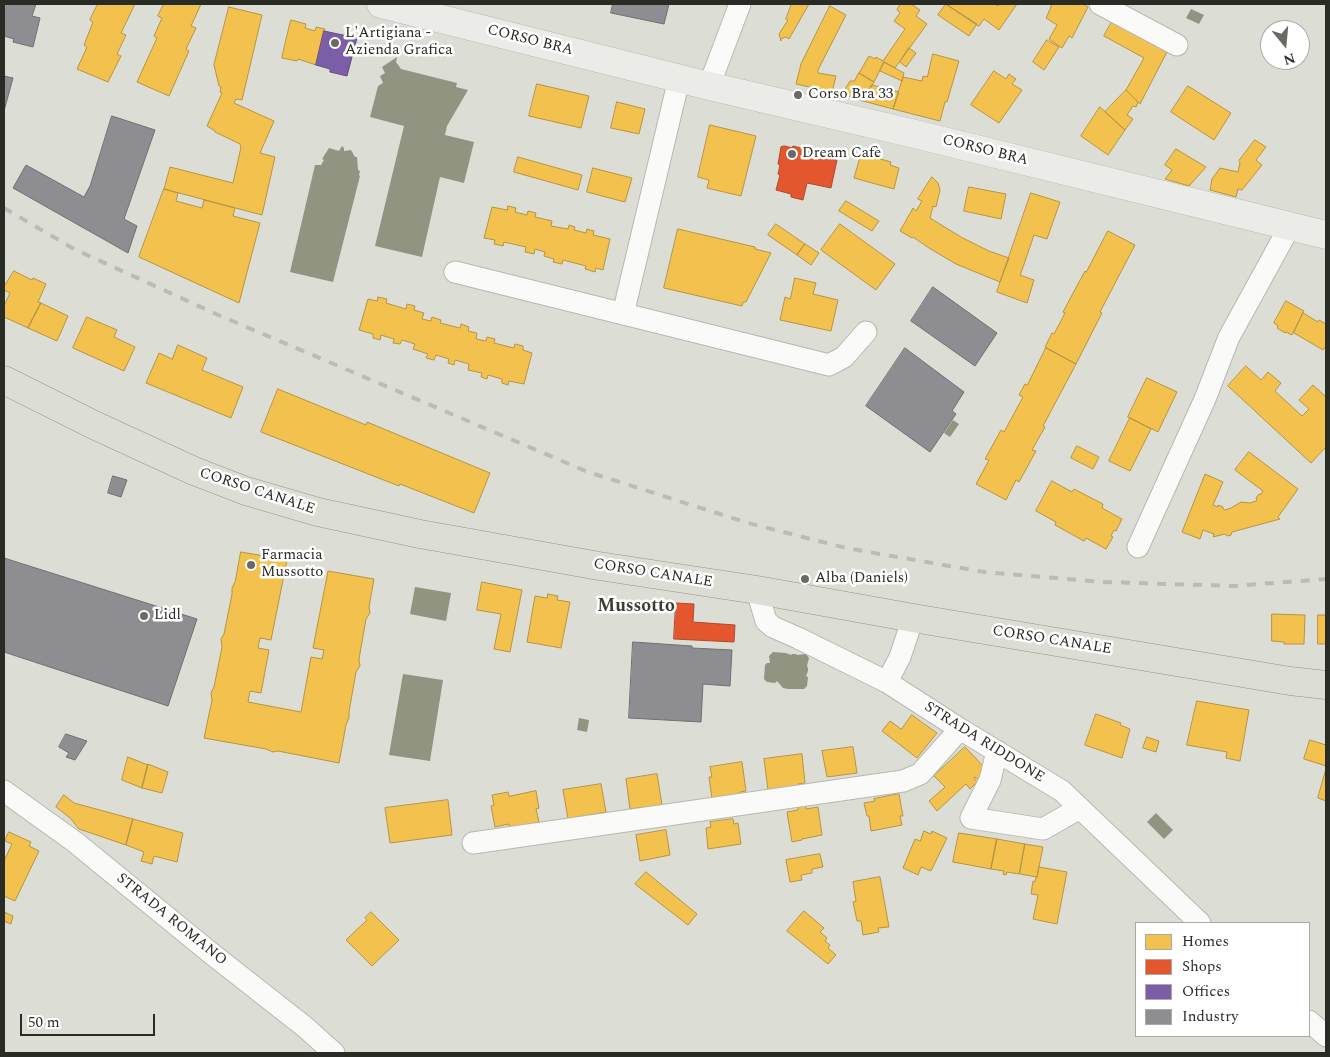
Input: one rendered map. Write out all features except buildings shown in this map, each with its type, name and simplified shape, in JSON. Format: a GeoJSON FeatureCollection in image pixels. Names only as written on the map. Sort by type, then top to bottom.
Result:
{"type":"FeatureCollection","features":[{"type":"Feature","properties":{"kind":"main road","name":"CORSO CANALE"},"geometry":{"type":"LineString","coordinates":[[4,380],[94,425],[194,471],[246,491],[318,512],[430,536],[599,566],[758,590],[912,618],[1290,681],[1326,685]]}},
{"type":"Feature","properties":{"kind":"street","name":"CORSO BRA"},"geometry":{"type":"LineString","coordinates":[[381,4],[679,79],[1326,235]]}},
{"type":"Feature","properties":{"kind":"street"},"geometry":{"type":"LineString","coordinates":[[709,86],[740,4]]}},
{"type":"Feature","properties":{"kind":"street"},"geometry":{"type":"LineString","coordinates":[[1100,4],[1177,45]]}},
{"type":"Feature","properties":{"kind":"street"},"geometry":{"type":"LineString","coordinates":[[623,314],[679,79]]}},
{"type":"Feature","properties":{"kind":"street"},"geometry":{"type":"LineString","coordinates":[[1138,547],[1205,400],[1229,337],[1290,226]]}},
{"type":"Feature","properties":{"kind":"street"},"geometry":{"type":"LineString","coordinates":[[455,272],[828,365],[844,357],[866,332]]}},
{"type":"Feature","properties":{"kind":"street","name":"STRADA RIDDONE"},"geometry":{"type":"LineString","coordinates":[[758,590],[766,620],[774,627],[887,682],[1062,791],[1199,922]]}},
{"type":"Feature","properties":{"kind":"street"},"geometry":{"type":"LineString","coordinates":[[887,682],[900,658],[912,618]]}},
{"type":"Feature","properties":{"kind":"street"},"geometry":{"type":"LineString","coordinates":[[473,843],[902,781],[920,774],[960,729]]}},
{"type":"Feature","properties":{"kind":"street"},"geometry":{"type":"LineString","coordinates":[[997,751],[990,780],[971,818],[1043,829],[1080,808]]}},
{"type":"Feature","properties":{"kind":"street","name":"STRADA ROMANO"},"geometry":{"type":"LineString","coordinates":[[4,791],[75,842],[305,1027],[334,1053]]}},
{"type":"Feature","properties":{"kind":"street"},"geometry":{"type":"LineString","coordinates":[[1310,1022],[1326,1036]]}},
{"type":"Feature","properties":{"kind":"railway"},"geometry":{"type":"LineString","coordinates":[[4,208],[74,249],[216,314],[588,472],[748,523],[846,548],[984,572],[1103,582],[1233,586],[1326,579]]}},
{"type":"Feature","properties":{"kind":"place","name":"L'Artigiana - Azienda Grafica"},"geometry":{"type":"Point","coordinates":[335,43]}},
{"type":"Feature","properties":{"kind":"place","name":"Corso Bra 33"},"geometry":{"type":"Point","coordinates":[798,95]}},
{"type":"Feature","properties":{"kind":"place","name":"Dream Cafè"},"geometry":{"type":"Point","coordinates":[792,154]}},
{"type":"Feature","properties":{"kind":"place","name":"Farmacia Mussotto"},"geometry":{"type":"Point","coordinates":[251,565]}},
{"type":"Feature","properties":{"kind":"place","name":"Alba (Daniels)"},"geometry":{"type":"Point","coordinates":[805,579]}},
{"type":"Feature","properties":{"kind":"place","name":"Lidl"},"geometry":{"type":"Point","coordinates":[144,616]}},
{"type":"Feature","properties":{"kind":"district","name":"Mussotto"},"geometry":{"type":"Point","coordinates":[636,607]}}]}
